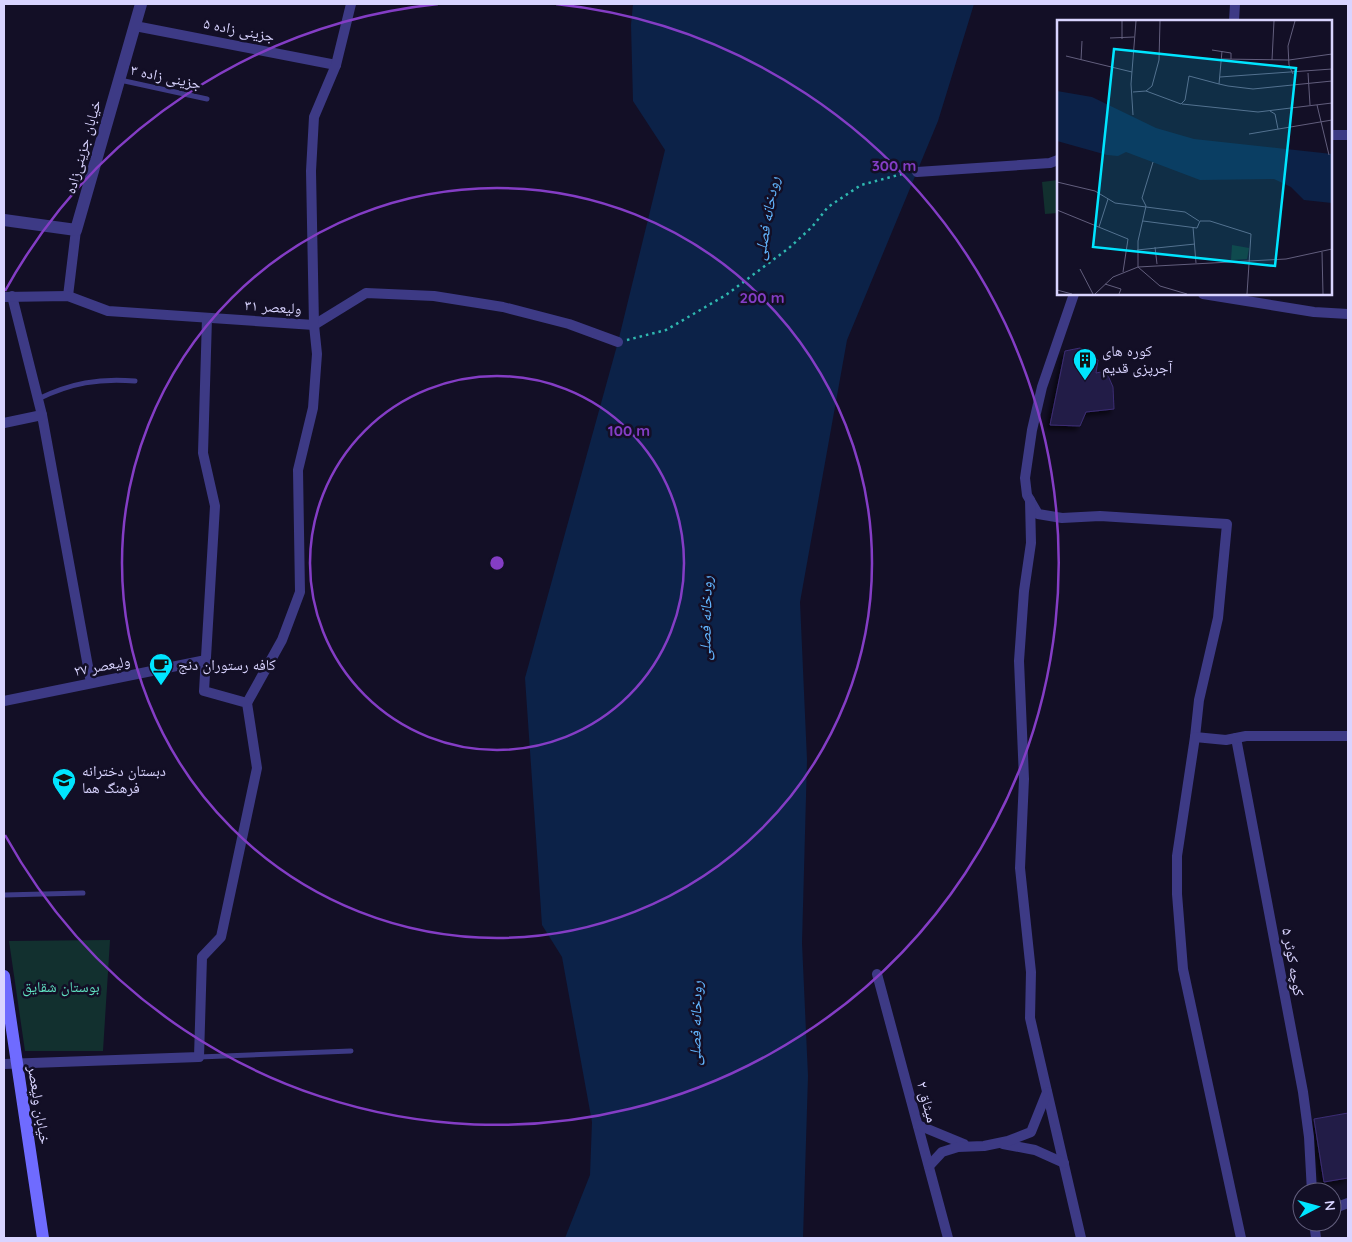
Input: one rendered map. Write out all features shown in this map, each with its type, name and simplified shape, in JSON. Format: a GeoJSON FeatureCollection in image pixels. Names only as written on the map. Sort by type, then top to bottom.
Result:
{"type":"FeatureCollection","features":[{"type":"Feature","properties":{"kind":"main road","name":"خیابان ولیعصر"},"geometry":{"type":"LineString","coordinates":[[4,976],[10,1064],[43,1238]]}},
{"type":"Feature","properties":{"kind":"street","name":"خیابان جزینی‌زاده"},"geometry":{"type":"LineString","coordinates":[[76,230],[142,4]]}},
{"type":"Feature","properties":{"kind":"street"},"geometry":{"type":"LineString","coordinates":[[10,1064],[199,1057],[202,957],[221,937],[257,768],[247,702],[282,640],[300,592],[298,470],[313,408],[317,354],[314,325],[311,171],[314,117],[336,64],[351,4]]}},
{"type":"Feature","properties":{"kind":"street"},"geometry":{"type":"LineString","coordinates":[[1234,20],[1235,4]]}},
{"type":"Feature","properties":{"kind":"street","name":"جزینی زاده ۵"},"geometry":{"type":"LineString","coordinates":[[135,26],[336,64]]}},
{"type":"Feature","properties":{"kind":"street"},"geometry":{"type":"LineString","coordinates":[[1332,135],[1348,135]]}},
{"type":"Feature","properties":{"kind":"street"},"geometry":{"type":"LineString","coordinates":[[917,172],[1050,163],[1057,160]]}},
{"type":"Feature","properties":{"kind":"street"},"geometry":{"type":"LineString","coordinates":[[4,220],[76,230],[68,296]]}},
{"type":"Feature","properties":{"kind":"street","name":"ولیعصر ۳۱"},"geometry":{"type":"LineString","coordinates":[[8,296],[68,296],[108,311],[314,325],[366,293],[434,296],[502,307],[569,324],[618,342]]}},
{"type":"Feature","properties":{"kind":"street"},"geometry":{"type":"LineString","coordinates":[[1074,295],[1042,387],[1024,478],[1030,500],[1031,543],[1024,591],[1019,661],[1024,779],[1020,868],[1031,972],[1030,1018],[1082,1238]]}},
{"type":"Feature","properties":{"kind":"street"},"geometry":{"type":"LineString","coordinates":[[1209,295],[1314,312],[1348,314]]}},
{"type":"Feature","properties":{"kind":"street"},"geometry":{"type":"LineString","coordinates":[[8,296],[42,414],[91,683]]}},
{"type":"Feature","properties":{"kind":"street"},"geometry":{"type":"LineString","coordinates":[[207,318],[203,452],[215,506],[204,691],[247,702]]}},
{"type":"Feature","properties":{"kind":"street"},"geometry":{"type":"LineString","coordinates":[[4,423],[42,414]]}},
{"type":"Feature","properties":{"kind":"street"},"geometry":{"type":"LineString","coordinates":[[1030,500],[1038,514],[1062,518],[1100,516],[1227,524],[1218,618],[1199,700],[1177,856],[1176,894],[1183,969],[1241,1238]]}},
{"type":"Feature","properties":{"kind":"street","name":"ولیعصر ۲۷"},"geometry":{"type":"LineString","coordinates":[[4,701],[206,660]]}},
{"type":"Feature","properties":{"kind":"street"},"geometry":{"type":"LineString","coordinates":[[1195,737],[1226,740],[1246,736],[1348,736]]}},
{"type":"Feature","properties":{"kind":"street","name":"کوچه کوثر ۵"},"geometry":{"type":"LineString","coordinates":[[1236,738],[1303,1092],[1310,1137],[1312,1182]]}},
{"type":"Feature","properties":{"kind":"street","name":"میثاق ۲"},"geometry":{"type":"LineString","coordinates":[[877,974],[948,1238]]}},
{"type":"Feature","properties":{"kind":"street"},"geometry":{"type":"LineString","coordinates":[[997,1144],[1031,1132],[1047,1091]]}},
{"type":"Feature","properties":{"kind":"street"},"geometry":{"type":"LineString","coordinates":[[918,1125],[938,1135],[970,1146]]}},
{"type":"Feature","properties":{"kind":"street"},"geometry":{"type":"LineString","coordinates":[[929,1166],[942,1152],[958,1146],[997,1144],[1019,1145],[1064,1163]]}},
{"type":"Feature","properties":{"kind":"lane","name":"جزینی زاده ۳"},"geometry":{"type":"LineString","coordinates":[[120,80],[206,99]]}},
{"type":"Feature","properties":{"kind":"lane"},"geometry":{"type":"LineString","coordinates":[[38,399],[60,388],[85,381],[110,379],[135,381]]}},
{"type":"Feature","properties":{"kind":"lane"},"geometry":{"type":"LineString","coordinates":[[4,894],[83,893]]}},
{"type":"Feature","properties":{"kind":"lane"},"geometry":{"type":"LineString","coordinates":[[199,1057],[351,1051]]}},
{"type":"Feature","properties":{"kind":"path"},"geometry":{"type":"LineString","coordinates":[[618,342],[666,330],[726,294],[789,248],[812,227],[828,207],[861,185],[899,173],[917,172]]}},
{"type":"Feature","properties":{"kind":"green space"},"geometry":{"type":"Polygon","coordinates":[[[1057,180],[1057,213],[1045,214],[1042,182],[1057,180]]]}},
{"type":"Feature","properties":{"kind":"green space","name":"بوستان شقایق"},"geometry":{"type":"Polygon","coordinates":[[[110,940],[103,1051],[25,1051],[9,941],[110,940]]]}},
{"type":"Feature","properties":{"kind":"water","name":"رودخانه فصلی"},"geometry":{"type":"Polygon","coordinates":[[[633,4],[974,4],[938,121],[847,340],[800,602],[807,760],[802,943],[808,1076],[803,1238],[565,1238],[590,1175],[592,1122],[562,957],[542,925],[525,678],[618,342],[665,150],[633,101],[631,25],[633,4]]]}},
{"type":"Feature","properties":{"kind":"building","name":"کوره های آجرپزی قدیم"},"geometry":{"type":"Polygon","coordinates":[[[1080,348],[1098,360],[1096,373],[1106,371],[1113,387],[1114,409],[1086,412],[1080,426],[1050,425],[1065,351],[1080,348]]]}},
{"type":"Feature","properties":{"kind":"building"},"geometry":{"type":"Polygon","coordinates":[[[1348,1113],[1348,1178],[1324,1182],[1314,1119],[1348,1113]]]}},
{"type":"Feature","properties":{"kind":"place","name":"کوره های آجرپزی قدیم"},"geometry":{"type":"Point","coordinates":[1085,381]}},
{"type":"Feature","properties":{"kind":"place","name":"کافه رستوران دنج"},"geometry":{"type":"Point","coordinates":[161,686]}},
{"type":"Feature","properties":{"kind":"place","name":"دبستان دخترانه فرهنگ هما"},"geometry":{"type":"Point","coordinates":[64,801]}}]}
